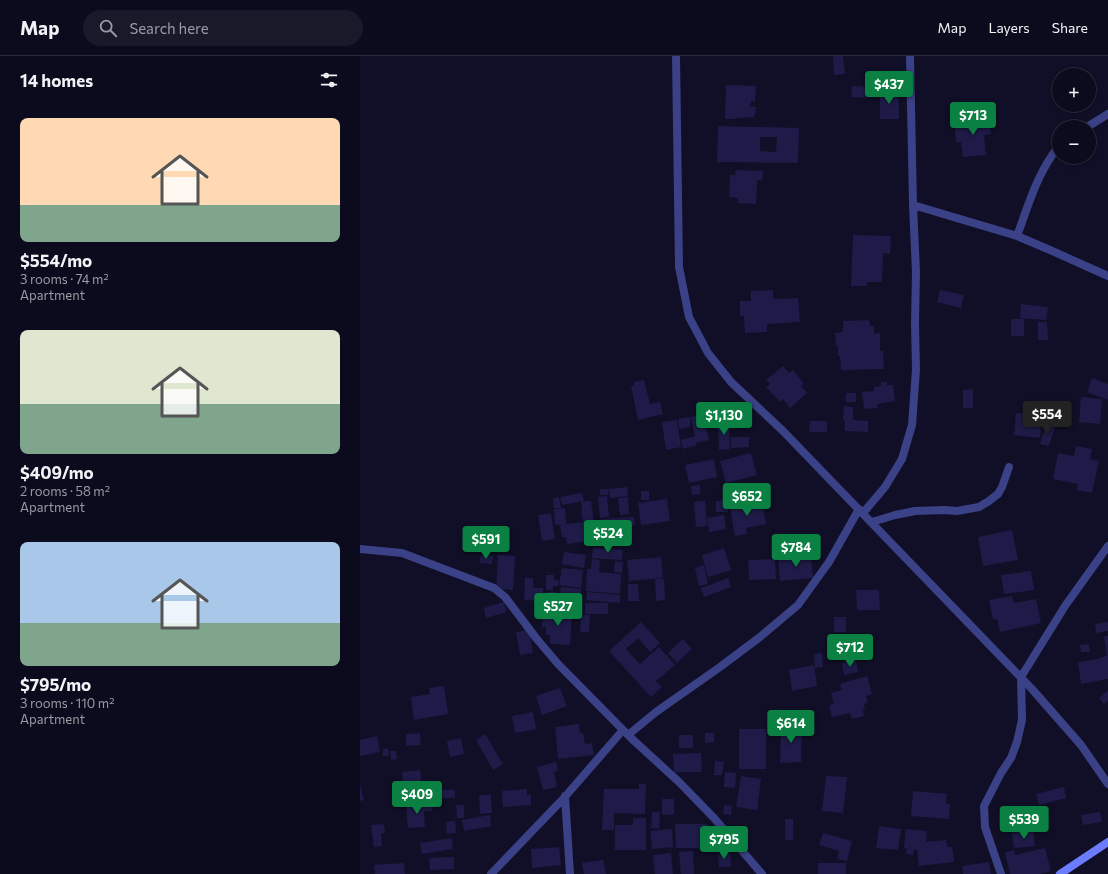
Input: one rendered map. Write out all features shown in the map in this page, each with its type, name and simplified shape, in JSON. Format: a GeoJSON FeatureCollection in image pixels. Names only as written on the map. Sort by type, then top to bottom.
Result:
{"type":"FeatureCollection","features":[{"type":"Feature","properties":{"kind":"street"},"geometry":{"type":"LineString","coordinates":[[676,56],[679,268],[689,317],[708,353],[731,382],[783,431],[1021,677],[1081,745],[1108,784]]}},
{"type":"Feature","properties":{"kind":"street"},"geometry":{"type":"LineString","coordinates":[[491,874],[626,732],[726,663],[798,605],[830,562],[861,511],[885,487],[902,458],[912,425],[916,370],[916,272],[912,205],[910,56]]}},
{"type":"Feature","properties":{"kind":"street"},"geometry":{"type":"LineString","coordinates":[[1096,121],[1108,114]]}},
{"type":"Feature","properties":{"kind":"street"},"geometry":{"type":"LineString","coordinates":[[1017,236],[1038,182],[1052,154]]}},
{"type":"Feature","properties":{"kind":"street"},"geometry":{"type":"LineString","coordinates":[[912,205],[1017,236],[1108,276]]}},
{"type":"Feature","properties":{"kind":"street"},"geometry":{"type":"LineString","coordinates":[[872,522],[915,511],[958,511],[979,507],[989,502],[998,494],[1004,483],[1009,466]]}},
{"type":"Feature","properties":{"kind":"street"},"geometry":{"type":"LineString","coordinates":[[1001,874],[985,827],[984,806],[1011,758],[1018,742],[1022,720],[1021,677],[1064,606],[1108,546]]}},
{"type":"Feature","properties":{"kind":"street"},"geometry":{"type":"LineString","coordinates":[[360,549],[402,553],[494,588],[505,597],[558,664],[714,818],[762,874]]}},
{"type":"Feature","properties":{"kind":"street"},"geometry":{"type":"LineString","coordinates":[[566,796],[570,874]]}},
{"type":"Feature","properties":{"kind":"street"},"geometry":{"type":"LineString","coordinates":[[1060,874],[1108,842]]}},
{"type":"Feature","properties":{"kind":"building"},"geometry":{"type":"Polygon","coordinates":[[[833,56],[843,56],[845,74],[834,75],[833,56]]]}},
{"type":"Feature","properties":{"kind":"building"},"geometry":{"type":"Polygon","coordinates":[[[726,85],[756,86],[755,102],[751,101],[750,107],[756,107],[754,117],[725,119],[726,85]]]}},
{"type":"Feature","properties":{"kind":"building"},"geometry":{"type":"Polygon","coordinates":[[[852,86],[878,87],[878,98],[851,97],[852,86]]]}},
{"type":"Feature","properties":{"kind":"building"},"geometry":{"type":"Polygon","coordinates":[[[880,90],[898,90],[899,119],[880,119],[880,90]]]}},
{"type":"Feature","properties":{"kind":"building"},"geometry":{"type":"Polygon","coordinates":[[[990,117],[991,134],[984,135],[986,155],[963,157],[961,142],[956,142],[955,128],[960,127],[959,120],[990,117]]]}},
{"type":"Feature","properties":{"kind":"building"},"geometry":{"type":"Polygon","coordinates":[[[718,126],[799,128],[798,163],[717,162],[718,126]],[[760,137],[760,151],[776,152],[777,137],[760,137]]]}},
{"type":"Feature","properties":{"kind":"building"},"geometry":{"type":"Polygon","coordinates":[[[736,170],[763,171],[762,180],[757,180],[756,204],[738,203],[738,198],[729,197],[730,175],[735,175],[736,170]]]}},
{"type":"Feature","properties":{"kind":"building"},"geometry":{"type":"Polygon","coordinates":[[[853,235],[891,236],[890,254],[883,253],[882,282],[867,282],[867,286],[851,286],[853,235]]]}},
{"type":"Feature","properties":{"kind":"building"},"geometry":{"type":"Polygon","coordinates":[[[773,290],[773,299],[798,298],[800,322],[767,324],[767,332],[745,333],[744,316],[740,316],[740,301],[751,301],[751,291],[773,290]]]}},
{"type":"Feature","properties":{"kind":"building"},"geometry":{"type":"Polygon","coordinates":[[[940,290],[964,295],[961,308],[937,302],[940,290]]]}},
{"type":"Feature","properties":{"kind":"building"},"geometry":{"type":"Polygon","coordinates":[[[1021,304],[1048,307],[1046,320],[1020,318],[1021,304]]]}},
{"type":"Feature","properties":{"kind":"building"},"geometry":{"type":"Polygon","coordinates":[[[1011,319],[1024,319],[1024,336],[1011,336],[1011,319]]]}},
{"type":"Feature","properties":{"kind":"building"},"geometry":{"type":"Polygon","coordinates":[[[869,320],[870,326],[874,326],[874,334],[880,333],[880,351],[883,351],[884,369],[841,370],[840,356],[838,356],[838,346],[836,345],[835,333],[843,332],[843,321],[869,320]]]}},
{"type":"Feature","properties":{"kind":"building"},"geometry":{"type":"Polygon","coordinates":[[[1038,322],[1047,322],[1048,340],[1038,340],[1038,322]]]}},
{"type":"Feature","properties":{"kind":"building"},"geometry":{"type":"Polygon","coordinates":[[[783,366],[789,373],[793,370],[804,384],[801,386],[807,393],[790,408],[783,399],[780,402],[766,387],[770,384],[766,380],[783,366]]]}},
{"type":"Feature","properties":{"kind":"building"},"geometry":{"type":"Polygon","coordinates":[[[1092,378],[1108,384],[1108,400],[1087,392],[1092,378]]]}},
{"type":"Feature","properties":{"kind":"building"},"geometry":{"type":"Polygon","coordinates":[[[644,380],[650,404],[660,402],[663,414],[638,420],[631,386],[634,385],[634,382],[644,380]]]}},
{"type":"Feature","properties":{"kind":"building"},"geometry":{"type":"Polygon","coordinates":[[[881,382],[887,382],[887,385],[893,385],[895,401],[877,404],[878,408],[864,409],[862,392],[874,391],[874,387],[881,386],[881,382]]]}},
{"type":"Feature","properties":{"kind":"building"},"geometry":{"type":"Polygon","coordinates":[[[973,389],[973,408],[963,408],[963,390],[973,389]]]}},
{"type":"Feature","properties":{"kind":"building"},"geometry":{"type":"Polygon","coordinates":[[[846,393],[856,393],[856,402],[846,402],[846,393]]]}},
{"type":"Feature","properties":{"kind":"building"},"geometry":{"type":"Polygon","coordinates":[[[1081,397],[1102,399],[1100,424],[1079,422],[1081,397]]]}},
{"type":"Feature","properties":{"kind":"building"},"geometry":{"type":"Polygon","coordinates":[[[844,406],[853,407],[853,420],[868,421],[868,432],[845,431],[845,420],[843,420],[844,406]]]}},
{"type":"Feature","properties":{"kind":"building"},"geometry":{"type":"Polygon","coordinates":[[[1016,413],[1039,415],[1038,427],[1041,428],[1040,438],[1014,435],[1016,413]]]}},
{"type":"Feature","properties":{"kind":"building"},"geometry":{"type":"Polygon","coordinates":[[[703,414],[709,440],[696,443],[697,445],[683,449],[681,440],[695,436],[691,417],[703,414]]]}},
{"type":"Feature","properties":{"kind":"building"},"geometry":{"type":"Polygon","coordinates":[[[690,417],[690,427],[679,429],[678,419],[690,417]]]}},
{"type":"Feature","properties":{"kind":"building"},"geometry":{"type":"Polygon","coordinates":[[[677,420],[681,447],[666,450],[662,422],[677,420]]]}},
{"type":"Feature","properties":{"kind":"building"},"geometry":{"type":"Polygon","coordinates":[[[810,421],[827,421],[827,432],[809,432],[810,421]]]}},
{"type":"Feature","properties":{"kind":"building"},"geometry":{"type":"Polygon","coordinates":[[[718,423],[729,423],[730,449],[719,450],[718,423]]]}},
{"type":"Feature","properties":{"kind":"building"},"geometry":{"type":"Polygon","coordinates":[[[1046,424],[1055,427],[1049,446],[1040,444],[1046,424]]]}},
{"type":"Feature","properties":{"kind":"building"},"geometry":{"type":"Polygon","coordinates":[[[731,437],[749,437],[749,447],[731,448],[731,437]]]}},
{"type":"Feature","properties":{"kind":"building"},"geometry":{"type":"Polygon","coordinates":[[[1076,446],[1092,449],[1090,459],[1099,461],[1092,493],[1077,490],[1078,484],[1053,479],[1058,453],[1074,456],[1076,446]]]}},
{"type":"Feature","properties":{"kind":"building"},"geometry":{"type":"Polygon","coordinates":[[[751,453],[757,475],[726,483],[720,461],[751,453]]]}},
{"type":"Feature","properties":{"kind":"building"},"geometry":{"type":"Polygon","coordinates":[[[714,459],[717,477],[689,483],[685,465],[714,459]]]}},
{"type":"Feature","properties":{"kind":"building"},"geometry":{"type":"Polygon","coordinates":[[[700,485],[700,494],[692,495],[691,486],[700,485]]]}},
{"type":"Feature","properties":{"kind":"building"},"geometry":{"type":"Polygon","coordinates":[[[627,487],[628,496],[610,498],[609,489],[627,487]]]}},
{"type":"Feature","properties":{"kind":"building"},"geometry":{"type":"Polygon","coordinates":[[[600,489],[609,489],[608,495],[600,495],[600,489]]]}},
{"type":"Feature","properties":{"kind":"building"},"geometry":{"type":"Polygon","coordinates":[[[641,491],[649,491],[649,500],[641,500],[641,491]]]}},
{"type":"Feature","properties":{"kind":"building"},"geometry":{"type":"Polygon","coordinates":[[[737,492],[739,505],[731,506],[730,493],[737,492]]]}},
{"type":"Feature","properties":{"kind":"building"},"geometry":{"type":"Polygon","coordinates":[[[582,493],[584,501],[562,505],[560,497],[582,493]]]}},
{"type":"Feature","properties":{"kind":"building"},"geometry":{"type":"Polygon","coordinates":[[[607,496],[609,517],[600,518],[598,497],[607,496]]]}},
{"type":"Feature","properties":{"kind":"building"},"geometry":{"type":"Polygon","coordinates":[[[559,497],[561,508],[554,508],[553,498],[559,497]]]}},
{"type":"Feature","properties":{"kind":"building"},"geometry":{"type":"Polygon","coordinates":[[[628,497],[629,514],[620,515],[618,498],[628,497]]]}},
{"type":"Feature","properties":{"kind":"building"},"geometry":{"type":"Polygon","coordinates":[[[667,499],[670,521],[641,525],[638,503],[667,499]]]}},
{"type":"Feature","properties":{"kind":"building"},"geometry":{"type":"Polygon","coordinates":[[[728,500],[728,512],[716,512],[716,501],[728,500]]]}},
{"type":"Feature","properties":{"kind":"building"},"geometry":{"type":"Polygon","coordinates":[[[591,501],[596,540],[567,544],[566,537],[562,537],[560,525],[583,522],[581,502],[591,501]]]}},
{"type":"Feature","properties":{"kind":"building"},"geometry":{"type":"Polygon","coordinates":[[[705,501],[707,526],[696,527],[694,502],[705,501]]]}},
{"type":"Feature","properties":{"kind":"building"},"geometry":{"type":"Polygon","coordinates":[[[762,501],[766,524],[746,528],[747,534],[735,536],[730,507],[762,501]]]}},
{"type":"Feature","properties":{"kind":"building"},"geometry":{"type":"Polygon","coordinates":[[[565,508],[566,524],[555,525],[554,509],[565,508]]]}},
{"type":"Feature","properties":{"kind":"building"},"geometry":{"type":"Polygon","coordinates":[[[551,513],[555,539],[542,541],[538,515],[551,513]]]}},
{"type":"Feature","properties":{"kind":"building"},"geometry":{"type":"Polygon","coordinates":[[[724,515],[726,529],[709,532],[707,518],[724,515]]]}},
{"type":"Feature","properties":{"kind":"building"},"geometry":{"type":"Polygon","coordinates":[[[634,517],[635,525],[632,526],[633,538],[626,539],[627,542],[612,543],[612,540],[603,540],[601,519],[634,517]]]}},
{"type":"Feature","properties":{"kind":"building"},"geometry":{"type":"Polygon","coordinates":[[[1012,530],[1018,560],[983,566],[978,537],[1012,530]]]}},
{"type":"Feature","properties":{"kind":"building"},"geometry":{"type":"Polygon","coordinates":[[[593,548],[623,550],[622,560],[592,558],[593,548]]]}},
{"type":"Feature","properties":{"kind":"building"},"geometry":{"type":"Polygon","coordinates":[[[724,548],[731,570],[708,577],[702,555],[724,548]]]}},
{"type":"Feature","properties":{"kind":"building"},"geometry":{"type":"Polygon","coordinates":[[[564,552],[586,555],[584,568],[562,564],[564,552]]]}},
{"type":"Feature","properties":{"kind":"building"},"geometry":{"type":"Polygon","coordinates":[[[481,555],[493,556],[492,564],[480,563],[481,555]]]}},
{"type":"Feature","properties":{"kind":"building"},"geometry":{"type":"Polygon","coordinates":[[[498,555],[515,556],[513,590],[496,589],[498,555]]]}},
{"type":"Feature","properties":{"kind":"building"},"geometry":{"type":"Polygon","coordinates":[[[811,555],[813,578],[780,581],[778,558],[811,555]]]}},
{"type":"Feature","properties":{"kind":"building"},"geometry":{"type":"Polygon","coordinates":[[[661,557],[663,578],[629,581],[627,560],[661,557]]]}},
{"type":"Feature","properties":{"kind":"building"},"geometry":{"type":"Polygon","coordinates":[[[592,559],[600,560],[599,572],[621,574],[620,594],[586,591],[587,569],[591,569],[592,559]]]}},
{"type":"Feature","properties":{"kind":"building"},"geometry":{"type":"Polygon","coordinates":[[[775,559],[776,579],[749,580],[748,560],[775,559]]]}},
{"type":"Feature","properties":{"kind":"building"},"geometry":{"type":"Polygon","coordinates":[[[615,561],[623,562],[622,573],[614,572],[615,561]]]}},
{"type":"Feature","properties":{"kind":"building"},"geometry":{"type":"Polygon","coordinates":[[[704,565],[708,584],[699,586],[695,568],[704,565]]]}},
{"type":"Feature","properties":{"kind":"building"},"geometry":{"type":"Polygon","coordinates":[[[562,568],[583,570],[581,588],[559,585],[562,568]]]}},
{"type":"Feature","properties":{"kind":"building"},"geometry":{"type":"Polygon","coordinates":[[[1031,571],[1034,590],[1004,594],[1001,575],[1031,571]]]}},
{"type":"Feature","properties":{"kind":"building"},"geometry":{"type":"Polygon","coordinates":[[[546,575],[554,575],[554,580],[559,580],[558,586],[553,586],[553,590],[546,590],[546,575]]]}},
{"type":"Feature","properties":{"kind":"building"},"geometry":{"type":"Polygon","coordinates":[[[525,578],[533,578],[533,588],[543,588],[543,601],[524,600],[525,578]]]}},
{"type":"Feature","properties":{"kind":"building"},"geometry":{"type":"Polygon","coordinates":[[[728,578],[731,587],[704,597],[701,588],[728,578]]]}},
{"type":"Feature","properties":{"kind":"building"},"geometry":{"type":"Polygon","coordinates":[[[655,579],[664,579],[665,600],[656,601],[655,579]]]}},
{"type":"Feature","properties":{"kind":"building"},"geometry":{"type":"Polygon","coordinates":[[[628,584],[638,584],[639,601],[628,601],[628,584]]]}},
{"type":"Feature","properties":{"kind":"building"},"geometry":{"type":"Polygon","coordinates":[[[561,587],[581,589],[580,603],[559,601],[561,587]]]}},
{"type":"Feature","properties":{"kind":"building"},"geometry":{"type":"Polygon","coordinates":[[[856,590],[879,590],[880,610],[857,610],[856,590]]]}},
{"type":"Feature","properties":{"kind":"building"},"geometry":{"type":"Polygon","coordinates":[[[546,592],[557,592],[557,605],[546,605],[546,592]]]}},
{"type":"Feature","properties":{"kind":"building"},"geometry":{"type":"Polygon","coordinates":[[[587,592],[620,595],[620,603],[586,600],[587,592]]]}},
{"type":"Feature","properties":{"kind":"building"},"geometry":{"type":"Polygon","coordinates":[[[1012,596],[1014,603],[1036,599],[1041,623],[1000,632],[997,619],[993,620],[989,600],[1012,596]]]}},
{"type":"Feature","properties":{"kind":"building"},"geometry":{"type":"Polygon","coordinates":[[[504,602],[506,612],[486,618],[484,608],[504,602]]]}},
{"type":"Feature","properties":{"kind":"building"},"geometry":{"type":"Polygon","coordinates":[[[585,603],[608,603],[608,614],[585,614],[585,603]]]}},
{"type":"Feature","properties":{"kind":"building"},"geometry":{"type":"Polygon","coordinates":[[[543,612],[572,613],[570,645],[550,644],[550,635],[546,635],[546,627],[542,627],[543,612]]]}},
{"type":"Feature","properties":{"kind":"building"},"geometry":{"type":"Polygon","coordinates":[[[581,615],[590,615],[589,632],[580,632],[581,615]]]}},
{"type":"Feature","properties":{"kind":"building"},"geometry":{"type":"Polygon","coordinates":[[[834,617],[846,617],[846,632],[834,632],[834,617]]]}},
{"type":"Feature","properties":{"kind":"building"},"geometry":{"type":"Polygon","coordinates":[[[641,622],[660,643],[650,652],[638,638],[626,649],[640,664],[659,647],[675,665],[656,681],[662,687],[651,697],[609,651],[641,622]]]}},
{"type":"Feature","properties":{"kind":"building"},"geometry":{"type":"Polygon","coordinates":[[[1108,622],[1108,631],[1096,633],[1095,624],[1108,622]]]}},
{"type":"Feature","properties":{"kind":"building"},"geometry":{"type":"Polygon","coordinates":[[[529,630],[533,653],[520,655],[516,632],[529,630]]]}},
{"type":"Feature","properties":{"kind":"building"},"geometry":{"type":"Polygon","coordinates":[[[848,636],[849,645],[834,646],[833,637],[848,636]]]}},
{"type":"Feature","properties":{"kind":"building"},"geometry":{"type":"Polygon","coordinates":[[[1104,636],[1108,636],[1108,679],[1081,684],[1078,662],[1099,659],[1098,658],[1107,656],[1104,636]]]}},
{"type":"Feature","properties":{"kind":"building"},"geometry":{"type":"Polygon","coordinates":[[[683,639],[692,649],[677,663],[668,653],[683,639]]]}},
{"type":"Feature","properties":{"kind":"building"},"geometry":{"type":"Polygon","coordinates":[[[1089,644],[1090,652],[1081,652],[1080,645],[1089,644]]]}},
{"type":"Feature","properties":{"kind":"building"},"geometry":{"type":"Polygon","coordinates":[[[822,653],[823,667],[815,668],[814,654],[822,653]]]}},
{"type":"Feature","properties":{"kind":"building"},"geometry":{"type":"Polygon","coordinates":[[[856,660],[858,672],[844,675],[842,663],[856,660]]]}},
{"type":"Feature","properties":{"kind":"building"},"geometry":{"type":"Polygon","coordinates":[[[814,665],[817,686],[792,691],[789,670],[814,665]]]}},
{"type":"Feature","properties":{"kind":"building"},"geometry":{"type":"Polygon","coordinates":[[[867,676],[872,694],[866,696],[868,703],[864,704],[864,716],[852,719],[850,713],[832,717],[829,705],[834,704],[831,693],[842,690],[840,684],[867,676]]]}},
{"type":"Feature","properties":{"kind":"building"},"geometry":{"type":"Polygon","coordinates":[[[444,686],[448,714],[414,720],[411,697],[430,694],[429,688],[444,686]]]}},
{"type":"Feature","properties":{"kind":"building"},"geometry":{"type":"Polygon","coordinates":[[[560,688],[567,706],[542,715],[536,696],[560,688]]]}},
{"type":"Feature","properties":{"kind":"building"},"geometry":{"type":"Polygon","coordinates":[[[1108,691],[1108,701],[1104,704],[1099,698],[1108,691]]]}},
{"type":"Feature","properties":{"kind":"building"},"geometry":{"type":"Polygon","coordinates":[[[533,712],[536,729],[515,733],[512,716],[533,712]]]}},
{"type":"Feature","properties":{"kind":"building"},"geometry":{"type":"Polygon","coordinates":[[[579,724],[580,733],[583,733],[585,744],[592,743],[594,755],[558,759],[555,727],[579,724]]]}},
{"type":"Feature","properties":{"kind":"building"},"geometry":{"type":"Polygon","coordinates":[[[781,725],[802,725],[801,762],[780,763],[781,725]]]}},
{"type":"Feature","properties":{"kind":"building"},"geometry":{"type":"Polygon","coordinates":[[[739,729],[766,729],[766,769],[739,769],[739,729]]]}},
{"type":"Feature","properties":{"kind":"building"},"geometry":{"type":"Polygon","coordinates":[[[420,733],[421,745],[406,746],[406,734],[420,733]]]}},
{"type":"Feature","properties":{"kind":"building"},"geometry":{"type":"Polygon","coordinates":[[[705,733],[714,733],[714,742],[705,743],[705,733]]]}},
{"type":"Feature","properties":{"kind":"building"},"geometry":{"type":"Polygon","coordinates":[[[485,734],[503,764],[493,770],[476,740],[485,734]]]}},
{"type":"Feature","properties":{"kind":"building"},"geometry":{"type":"Polygon","coordinates":[[[679,735],[693,735],[693,748],[679,748],[679,735]]]}},
{"type":"Feature","properties":{"kind":"building"},"geometry":{"type":"Polygon","coordinates":[[[377,736],[380,752],[360,756],[360,740],[377,736]]]}},
{"type":"Feature","properties":{"kind":"building"},"geometry":{"type":"Polygon","coordinates":[[[461,738],[464,754],[450,757],[447,741],[461,738]]]}},
{"type":"Feature","properties":{"kind":"building"},"geometry":{"type":"Polygon","coordinates":[[[388,748],[389,756],[383,756],[383,749],[388,748]]]}},
{"type":"Feature","properties":{"kind":"building"},"geometry":{"type":"Polygon","coordinates":[[[390,751],[396,751],[397,759],[391,760],[390,751]]]}},
{"type":"Feature","properties":{"kind":"building"},"geometry":{"type":"Polygon","coordinates":[[[701,753],[702,772],[674,772],[673,754],[701,753]]]}},
{"type":"Feature","properties":{"kind":"building"},"geometry":{"type":"Polygon","coordinates":[[[715,761],[724,762],[722,775],[714,775],[715,761]]]}},
{"type":"Feature","properties":{"kind":"building"},"geometry":{"type":"Polygon","coordinates":[[[556,762],[558,771],[554,772],[557,787],[543,790],[537,767],[556,762]]]}},
{"type":"Feature","properties":{"kind":"building"},"geometry":{"type":"Polygon","coordinates":[[[420,770],[423,801],[404,803],[402,772],[420,770]]]}},
{"type":"Feature","properties":{"kind":"building"},"geometry":{"type":"Polygon","coordinates":[[[725,772],[736,773],[735,788],[724,787],[725,772]]]}},
{"type":"Feature","properties":{"kind":"building"},"geometry":{"type":"Polygon","coordinates":[[[741,776],[761,779],[757,810],[736,807],[741,776]]]}},
{"type":"Feature","properties":{"kind":"building"},"geometry":{"type":"Polygon","coordinates":[[[826,776],[847,777],[843,813],[822,811],[826,776]]]}},
{"type":"Feature","properties":{"kind":"building"},"geometry":{"type":"Polygon","coordinates":[[[360,784],[364,800],[360,801],[360,784]]]}},
{"type":"Feature","properties":{"kind":"building"},"geometry":{"type":"Polygon","coordinates":[[[639,784],[646,784],[645,814],[614,813],[614,830],[602,830],[604,789],[639,789],[639,784]]]}},
{"type":"Feature","properties":{"kind":"building"},"geometry":{"type":"Polygon","coordinates":[[[1064,787],[1066,798],[1039,805],[1036,794],[1064,787]]]}},
{"type":"Feature","properties":{"kind":"building"},"geometry":{"type":"Polygon","coordinates":[[[527,789],[527,795],[531,795],[531,805],[503,807],[502,791],[527,789]]]}},
{"type":"Feature","properties":{"kind":"building"},"geometry":{"type":"Polygon","coordinates":[[[440,790],[455,790],[455,798],[440,798],[440,790]]]}},
{"type":"Feature","properties":{"kind":"building"},"geometry":{"type":"Polygon","coordinates":[[[913,791],[947,794],[946,804],[950,804],[949,819],[911,816],[913,791]]]}},
{"type":"Feature","properties":{"kind":"building"},"geometry":{"type":"Polygon","coordinates":[[[424,792],[434,792],[434,799],[424,799],[424,792]]]}},
{"type":"Feature","properties":{"kind":"building"},"geometry":{"type":"Polygon","coordinates":[[[479,795],[491,795],[492,813],[480,814],[479,795]]]}},
{"type":"Feature","properties":{"kind":"building"},"geometry":{"type":"Polygon","coordinates":[[[662,799],[674,799],[674,814],[662,815],[662,799]]]}},
{"type":"Feature","properties":{"kind":"building"},"geometry":{"type":"Polygon","coordinates":[[[432,804],[432,811],[424,811],[425,827],[408,828],[406,806],[432,804]]]}},
{"type":"Feature","properties":{"kind":"building"},"geometry":{"type":"Polygon","coordinates":[[[456,805],[464,805],[464,818],[457,818],[456,805]]]}},
{"type":"Feature","properties":{"kind":"building"},"geometry":{"type":"Polygon","coordinates":[[[724,805],[732,806],[731,815],[723,814],[724,805]]]}},
{"type":"Feature","properties":{"kind":"building"},"geometry":{"type":"Polygon","coordinates":[[[652,812],[660,812],[659,829],[651,828],[652,812]]]}},
{"type":"Feature","properties":{"kind":"building"},"geometry":{"type":"Polygon","coordinates":[[[1100,812],[1102,822],[1083,825],[1081,815],[1100,812]]]}},
{"type":"Feature","properties":{"kind":"building"},"geometry":{"type":"Polygon","coordinates":[[[490,815],[491,826],[464,831],[462,820],[490,815]]]}},
{"type":"Feature","properties":{"kind":"building"},"geometry":{"type":"Polygon","coordinates":[[[633,818],[646,818],[646,850],[615,850],[615,825],[633,825],[633,818]]]}},
{"type":"Feature","properties":{"kind":"building"},"geometry":{"type":"Polygon","coordinates":[[[785,819],[793,819],[793,840],[785,840],[785,819]]]}},
{"type":"Feature","properties":{"kind":"building"},"geometry":{"type":"Polygon","coordinates":[[[455,821],[456,833],[447,834],[446,822],[455,821]]]}},
{"type":"Feature","properties":{"kind":"building"},"geometry":{"type":"Polygon","coordinates":[[[384,824],[385,833],[381,834],[382,846],[374,847],[371,825],[384,824]]]}},
{"type":"Feature","properties":{"kind":"building"},"geometry":{"type":"Polygon","coordinates":[[[675,824],[708,824],[708,848],[676,848],[675,824]]]}},
{"type":"Feature","properties":{"kind":"building"},"geometry":{"type":"Polygon","coordinates":[[[879,826],[901,829],[898,850],[876,848],[879,826]]]}},
{"type":"Feature","properties":{"kind":"building"},"geometry":{"type":"Polygon","coordinates":[[[672,829],[673,847],[652,849],[650,831],[672,829]]]}},
{"type":"Feature","properties":{"kind":"building"},"geometry":{"type":"Polygon","coordinates":[[[906,829],[927,831],[926,842],[946,840],[947,847],[952,847],[954,862],[919,866],[917,850],[914,849],[913,855],[906,854],[907,849],[904,848],[906,829]]]}},
{"type":"Feature","properties":{"kind":"building"},"geometry":{"type":"Polygon","coordinates":[[[1033,831],[1035,846],[1014,848],[1012,833],[1033,831]]]}},
{"type":"Feature","properties":{"kind":"building"},"geometry":{"type":"Polygon","coordinates":[[[823,833],[852,841],[847,861],[837,859],[839,851],[819,845],[823,833]]]}},
{"type":"Feature","properties":{"kind":"building"},"geometry":{"type":"Polygon","coordinates":[[[452,838],[453,849],[422,854],[420,843],[452,838]]]}},
{"type":"Feature","properties":{"kind":"building"},"geometry":{"type":"Polygon","coordinates":[[[559,847],[561,865],[532,868],[531,849],[559,847]]]}},
{"type":"Feature","properties":{"kind":"building"},"geometry":{"type":"Polygon","coordinates":[[[1045,848],[1051,871],[1040,874],[1010,874],[1005,853],[1014,850],[1015,855],[1045,848]]]}},
{"type":"Feature","properties":{"kind":"building"},"geometry":{"type":"Polygon","coordinates":[[[693,851],[694,874],[681,874],[679,852],[693,851]]]}},
{"type":"Feature","properties":{"kind":"building"},"geometry":{"type":"Polygon","coordinates":[[[671,853],[673,874],[655,874],[653,855],[671,853]]]}},
{"type":"Feature","properties":{"kind":"building"},"geometry":{"type":"Polygon","coordinates":[[[730,854],[731,866],[719,867],[718,855],[730,854]]]}},
{"type":"Feature","properties":{"kind":"building"},"geometry":{"type":"Polygon","coordinates":[[[454,857],[454,869],[430,870],[429,858],[454,857]]]}},
{"type":"Feature","properties":{"kind":"building"},"geometry":{"type":"Polygon","coordinates":[[[603,860],[606,874],[584,874],[582,863],[603,860]]]}},
{"type":"Feature","properties":{"kind":"building"},"geometry":{"type":"Polygon","coordinates":[[[989,862],[991,874],[963,874],[962,866],[989,862]]]}},
{"type":"Feature","properties":{"kind":"building"},"geometry":{"type":"Polygon","coordinates":[[[404,863],[405,874],[375,874],[374,865],[404,863]]]}},
{"type":"Feature","properties":{"kind":"building"},"geometry":{"type":"Polygon","coordinates":[[[818,863],[846,863],[846,874],[818,874],[818,863]]]}}]}
